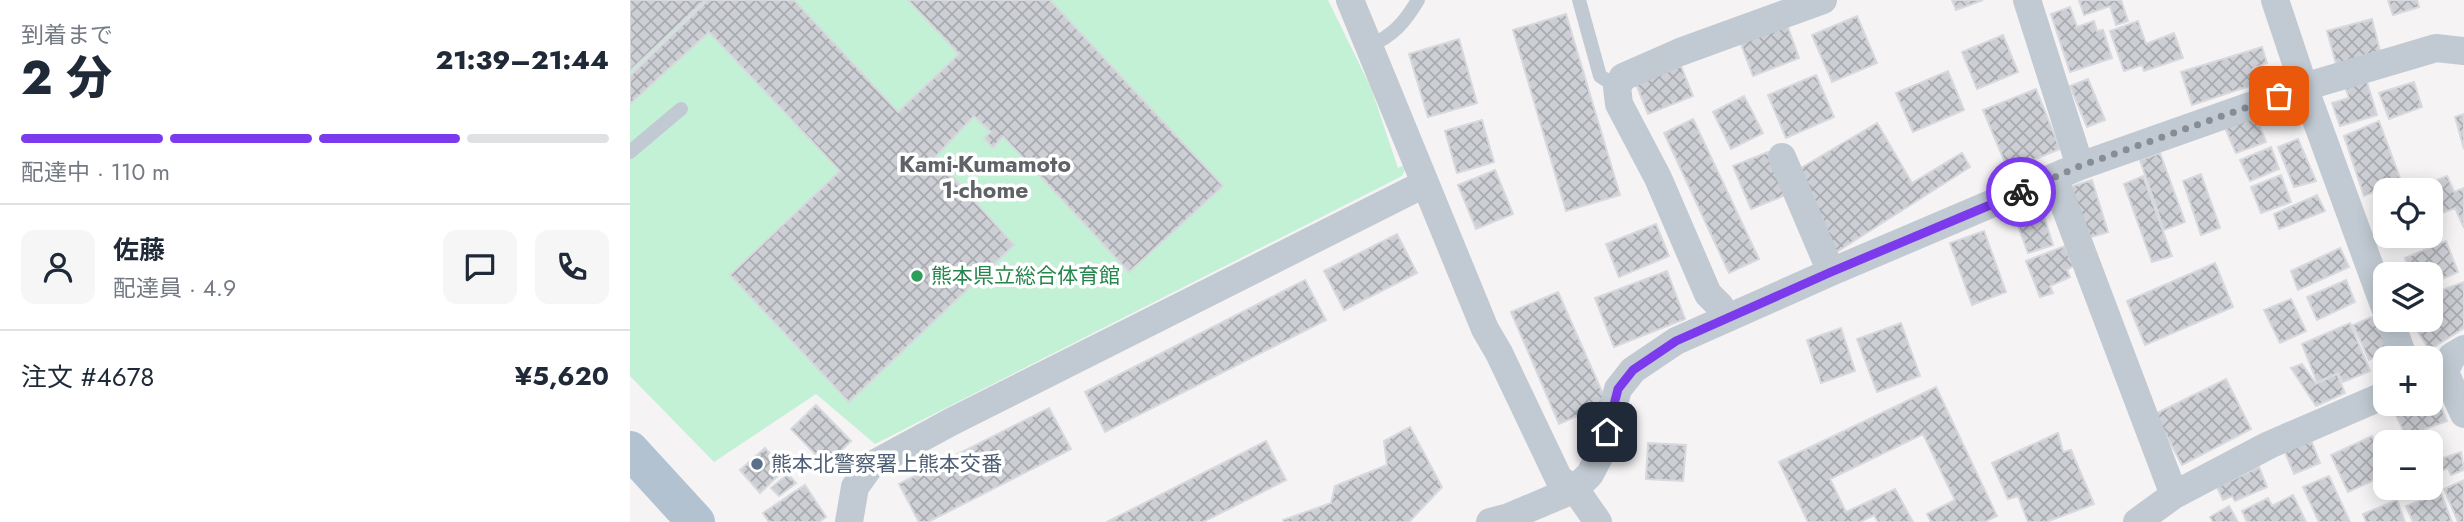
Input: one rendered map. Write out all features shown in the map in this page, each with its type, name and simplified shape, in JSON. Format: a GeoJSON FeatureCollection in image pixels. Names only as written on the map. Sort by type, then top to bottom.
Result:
{"type":"FeatureCollection","features":[{"type":"Feature","properties":{"kind":"main road"},"geometry":{"type":"LineString","coordinates":[[630,450],[696,522]]}},
{"type":"Feature","properties":{"kind":"street"},"geometry":{"type":"LineString","coordinates":[[1350,0],[1485,329],[1559,479],[1574,489],[1598,522]]}},
{"type":"Feature","properties":{"kind":"street"},"geometry":{"type":"LineString","coordinates":[[1728,318],[1708,294],[1658,178],[1619,104],[1617,88],[1623,77],[1679,52],[1822,0]]}},
{"type":"Feature","properties":{"kind":"street"},"geometry":{"type":"LineString","coordinates":[[2027,0],[2080,166]]}},
{"type":"Feature","properties":{"kind":"street"},"geometry":{"type":"LineString","coordinates":[[2275,0],[2373,275]]}},
{"type":"Feature","properties":{"kind":"street"},"geometry":{"type":"LineString","coordinates":[[1490,522],[1509,517],[1574,489],[1590,474],[1601,453],[1618,389],[1633,370],[1676,341],[2080,166],[2304,87],[2436,48],[2464,51]]}},
{"type":"Feature","properties":{"kind":"street"},"geometry":{"type":"LineString","coordinates":[[1782,157],[1831,272]]}},
{"type":"Feature","properties":{"kind":"street"},"geometry":{"type":"LineString","coordinates":[[2054,178],[2174,495]]}},
{"type":"Feature","properties":{"kind":"street"},"geometry":{"type":"LineString","coordinates":[[849,522],[855,487],[870,466],[951,422],[1424,184]]}},
{"type":"Feature","properties":{"kind":"street"},"geometry":{"type":"LineString","coordinates":[[2443,368],[2452,356],[2464,349]]}},
{"type":"Feature","properties":{"kind":"street"},"geometry":{"type":"LineString","coordinates":[[2443,379],[2452,384],[2464,414]]}},
{"type":"Feature","properties":{"kind":"street"},"geometry":{"type":"LineString","coordinates":[[2137,522],[2174,495],[2269,445],[2373,400]]}},
{"type":"Feature","properties":{"kind":"lane"},"geometry":{"type":"LineString","coordinates":[[1369,46],[1387,38],[1406,21],[1418,0]]}},
{"type":"Feature","properties":{"kind":"lane"},"geometry":{"type":"LineString","coordinates":[[1580,1],[1600,76],[1617,88]]}},
{"type":"Feature","properties":{"kind":"lane"},"geometry":{"type":"LineString","coordinates":[[630,152],[681,109]]}},
{"type":"Feature","properties":{"kind":"green space","name":"熊本県立総合体育館"},"geometry":{"type":"Polygon","coordinates":[[[630,0],[1328,0],[1371,88],[1398,168],[1408,163],[1402,176],[875,444],[816,394],[714,462],[630,376],[630,0]]]}},
{"type":"Feature","properties":{"kind":"building"},"geometry":{"type":"Polygon","coordinates":[[[630,0],[705,0],[630,71],[630,0]]]}},
{"type":"Feature","properties":{"kind":"building"},"geometry":{"type":"Polygon","coordinates":[[[708,0],[794,0],[898,112],[959,54],[908,0],[1050,0],[1223,186],[1129,272],[1003,136],[993,148],[984,138],[991,132],[974,116],[935,157],[1014,245],[849,402],[730,275],[840,171],[709,32],[630,104],[630,76],[708,0]]]}},
{"type":"Feature","properties":{"kind":"building"},"geometry":{"type":"Polygon","coordinates":[[[1952,0],[1983,0],[1956,10],[1952,0]]]}},
{"type":"Feature","properties":{"kind":"building"},"geometry":{"type":"Polygon","coordinates":[[[2079,0],[2121,0],[2128,21],[2116,25],[2110,6],[2084,15],[2079,0]]]}},
{"type":"Feature","properties":{"kind":"building"},"geometry":{"type":"Polygon","coordinates":[[[2388,0],[2417,0],[2419,7],[2393,15],[2388,0]]]}},
{"type":"Feature","properties":{"kind":"building"},"geometry":{"type":"Polygon","coordinates":[[[2070,7],[2077,27],[2094,21],[2097,31],[2103,30],[2112,58],[2070,72],[2051,14],[2070,7]]]}},
{"type":"Feature","properties":{"kind":"building"},"geometry":{"type":"Polygon","coordinates":[[[1566,14],[1620,195],[1566,211],[1513,30],[1566,14]]]}},
{"type":"Feature","properties":{"kind":"building"},"geometry":{"type":"Polygon","coordinates":[[[1857,16],[1877,63],[1832,82],[1812,35],[1857,16]]]}},
{"type":"Feature","properties":{"kind":"building"},"geometry":{"type":"Polygon","coordinates":[[[2372,19],[2380,51],[2336,64],[2327,31],[2372,19]]]}},
{"type":"Feature","properties":{"kind":"building"},"geometry":{"type":"Polygon","coordinates":[[[2138,21],[2146,44],[2174,33],[2183,58],[2144,71],[2142,65],[2124,71],[2110,31],[2138,21]]]}},
{"type":"Feature","properties":{"kind":"building"},"geometry":{"type":"Polygon","coordinates":[[[1786,22],[1799,58],[1753,76],[1739,39],[1786,22]]]}},
{"type":"Feature","properties":{"kind":"building"},"geometry":{"type":"Polygon","coordinates":[[[2003,35],[2018,72],[1977,89],[1962,52],[2003,35]]]}},
{"type":"Feature","properties":{"kind":"building"},"geometry":{"type":"Polygon","coordinates":[[[1459,39],[1477,103],[1428,117],[1409,54],[1459,39]]]}},
{"type":"Feature","properties":{"kind":"building"},"geometry":{"type":"Polygon","coordinates":[[[2262,47],[2267,63],[2253,69],[2259,83],[2192,105],[2181,72],[2262,47]]]}},
{"type":"Feature","properties":{"kind":"building"},"geometry":{"type":"Polygon","coordinates":[[[1681,66],[1693,96],[1648,114],[1636,84],[1681,66]]]}},
{"type":"Feature","properties":{"kind":"building"},"geometry":{"type":"Polygon","coordinates":[[[1948,71],[1964,110],[1913,132],[1896,93],[1948,71]]]}},
{"type":"Feature","properties":{"kind":"building"},"geometry":{"type":"Polygon","coordinates":[[[1816,75],[1834,117],[1786,138],[1768,95],[1816,75]]]}},
{"type":"Feature","properties":{"kind":"building"},"geometry":{"type":"Polygon","coordinates":[[[2088,79],[2105,120],[2087,127],[2070,86],[2088,79]]]}},
{"type":"Feature","properties":{"kind":"building"},"geometry":{"type":"Polygon","coordinates":[[[2366,79],[2377,115],[2340,126],[2332,103],[2349,98],[2345,87],[2366,79]]]}},
{"type":"Feature","properties":{"kind":"building"},"geometry":{"type":"Polygon","coordinates":[[[2414,82],[2422,107],[2389,119],[2379,93],[2414,82]]]}},
{"type":"Feature","properties":{"kind":"building"},"geometry":{"type":"Polygon","coordinates":[[[2036,89],[2060,149],[2008,170],[1983,110],[2036,89]]]}},
{"type":"Feature","properties":{"kind":"building"},"geometry":{"type":"Polygon","coordinates":[[[1744,96],[1763,133],[1731,149],[1713,112],[1744,96]]]}},
{"type":"Feature","properties":{"kind":"building"},"geometry":{"type":"Polygon","coordinates":[[[2464,114],[2464,149],[2455,117],[2464,114]]]}},
{"type":"Feature","properties":{"kind":"building"},"geometry":{"type":"Polygon","coordinates":[[[2256,116],[2266,142],[2236,153],[2225,128],[2256,116]]]}},
{"type":"Feature","properties":{"kind":"building"},"geometry":{"type":"Polygon","coordinates":[[[1693,119],[1759,259],[1729,273],[1664,133],[1693,119]]]}},
{"type":"Feature","properties":{"kind":"building"},"geometry":{"type":"Polygon","coordinates":[[[1482,120],[1494,162],[1457,173],[1445,131],[1482,120]]]}},
{"type":"Feature","properties":{"kind":"building"},"geometry":{"type":"Polygon","coordinates":[[[2379,121],[2400,178],[2373,178],[2373,192],[2364,196],[2344,136],[2379,121]]]}},
{"type":"Feature","properties":{"kind":"building"},"geometry":{"type":"Polygon","coordinates":[[[1877,123],[1912,183],[1962,153],[1970,167],[1835,253],[1801,168],[1877,123]]]}},
{"type":"Feature","properties":{"kind":"building"},"geometry":{"type":"Polygon","coordinates":[[[2298,139],[2316,181],[2294,187],[2278,147],[2298,139]]]}},
{"type":"Feature","properties":{"kind":"building"},"geometry":{"type":"Polygon","coordinates":[[[2271,147],[2279,169],[2250,181],[2240,160],[2271,147]]]}},
{"type":"Feature","properties":{"kind":"building"},"geometry":{"type":"Polygon","coordinates":[[[1768,152],[1786,195],[1751,209],[1733,166],[1768,152]]]}},
{"type":"Feature","properties":{"kind":"building"},"geometry":{"type":"Polygon","coordinates":[[[2160,153],[2185,222],[2164,230],[2140,160],[2160,153]]]}},
{"type":"Feature","properties":{"kind":"building"},"geometry":{"type":"Polygon","coordinates":[[[1495,170],[1513,214],[1476,229],[1458,185],[1495,170]]]}},
{"type":"Feature","properties":{"kind":"building"},"geometry":{"type":"Polygon","coordinates":[[[2201,174],[2220,228],[2201,235],[2183,181],[2201,174]]]}},
{"type":"Feature","properties":{"kind":"building"},"geometry":{"type":"Polygon","coordinates":[[[2281,175],[2291,202],[2261,213],[2251,187],[2281,175]]]}},
{"type":"Feature","properties":{"kind":"building"},"geometry":{"type":"Polygon","coordinates":[[[2143,176],[2172,256],[2152,262],[2124,184],[2143,176]]]}},
{"type":"Feature","properties":{"kind":"building"},"geometry":{"type":"Polygon","coordinates":[[[2447,176],[2454,192],[2464,188],[2464,228],[2455,208],[2443,212],[2442,178],[2447,176]]]}},
{"type":"Feature","properties":{"kind":"building"},"geometry":{"type":"Polygon","coordinates":[[[2092,180],[2108,232],[2088,238],[2070,187],[2092,180]]]}},
{"type":"Feature","properties":{"kind":"building"},"geometry":{"type":"Polygon","coordinates":[[[2317,195],[2325,211],[2279,229],[2274,214],[2317,195]]]}},
{"type":"Feature","properties":{"kind":"building"},"geometry":{"type":"Polygon","coordinates":[[[2041,206],[2053,245],[2028,253],[2014,215],[2041,206]]]}},
{"type":"Feature","properties":{"kind":"building"},"geometry":{"type":"Polygon","coordinates":[[[1656,224],[1669,256],[1619,277],[1606,244],[1656,224]]]}},
{"type":"Feature","properties":{"kind":"building"},"geometry":{"type":"Polygon","coordinates":[[[1984,231],[2006,292],[1972,305],[1950,243],[1984,231]]]}},
{"type":"Feature","properties":{"kind":"building"},"geometry":{"type":"Polygon","coordinates":[[[1397,234],[1417,273],[1344,310],[1324,271],[1397,234]]]}},
{"type":"Feature","properties":{"kind":"building"},"geometry":{"type":"Polygon","coordinates":[[[2446,241],[2458,272],[2443,279],[2443,262],[2406,262],[2405,258],[2429,248],[2443,248],[2443,242],[2446,241]]]}},
{"type":"Feature","properties":{"kind":"building"},"geometry":{"type":"Polygon","coordinates":[[[2065,246],[2073,266],[2067,270],[2070,277],[2050,286],[2053,293],[2040,297],[2026,261],[2065,246]]]}},
{"type":"Feature","properties":{"kind":"building"},"geometry":{"type":"Polygon","coordinates":[[[2340,248],[2349,267],[2298,290],[2291,271],[2340,248]]]}},
{"type":"Feature","properties":{"kind":"building"},"geometry":{"type":"Polygon","coordinates":[[[2215,263],[2233,307],[2145,345],[2127,301],[2215,263]]]}},
{"type":"Feature","properties":{"kind":"building"},"geometry":{"type":"Polygon","coordinates":[[[1667,271],[1685,319],[1614,347],[1595,298],[1667,271]]]}},
{"type":"Feature","properties":{"kind":"building"},"geometry":{"type":"Polygon","coordinates":[[[1305,280],[1326,320],[1105,432],[1085,392],[1305,280]]]}},
{"type":"Feature","properties":{"kind":"building"},"geometry":{"type":"Polygon","coordinates":[[[2346,280],[2355,302],[2317,320],[2307,297],[2346,280]]]}},
{"type":"Feature","properties":{"kind":"building"},"geometry":{"type":"Polygon","coordinates":[[[2464,282],[2464,328],[2435,346],[2427,346],[2418,332],[2443,332],[2443,290],[2464,282]]]}},
{"type":"Feature","properties":{"kind":"building"},"geometry":{"type":"Polygon","coordinates":[[[1558,292],[1607,403],[1559,424],[1511,312],[1558,292]]]}},
{"type":"Feature","properties":{"kind":"building"},"geometry":{"type":"Polygon","coordinates":[[[2291,299],[2306,331],[2280,343],[2264,310],[2291,299]]]}},
{"type":"Feature","properties":{"kind":"building"},"geometry":{"type":"Polygon","coordinates":[[[2373,316],[2373,332],[2380,332],[2386,346],[2373,346],[2373,358],[2369,360],[2353,325],[2373,316]]]}},
{"type":"Feature","properties":{"kind":"building"},"geometry":{"type":"Polygon","coordinates":[[[1901,323],[1920,376],[1877,392],[1857,339],[1901,323]]]}},
{"type":"Feature","properties":{"kind":"building"},"geometry":{"type":"Polygon","coordinates":[[[2350,323],[2370,371],[2343,382],[2338,373],[2317,382],[2302,344],[2350,323]]]}},
{"type":"Feature","properties":{"kind":"building"},"geometry":{"type":"Polygon","coordinates":[[[1841,328],[1855,371],[1821,383],[1807,340],[1841,328]]]}},
{"type":"Feature","properties":{"kind":"building"},"geometry":{"type":"Polygon","coordinates":[[[2302,364],[2316,384],[2337,374],[2345,393],[2316,406],[2291,368],[2302,364]]]}},
{"type":"Feature","properties":{"kind":"building"},"geometry":{"type":"Polygon","coordinates":[[[2226,379],[2251,429],[2182,465],[2155,414],[2226,379]]]}},
{"type":"Feature","properties":{"kind":"building"},"geometry":{"type":"Polygon","coordinates":[[[1936,387],[1997,516],[1984,522],[1931,522],[1927,514],[1955,500],[1923,434],[1830,479],[1846,512],[1895,489],[1913,522],[1878,522],[1874,515],[1860,522],[1808,522],[1779,462],[1936,387]]]}},
{"type":"Feature","properties":{"kind":"building"},"geometry":{"type":"Polygon","coordinates":[[[816,405],[851,441],[826,465],[791,429],[816,405]]]}},
{"type":"Feature","properties":{"kind":"building"},"geometry":{"type":"Polygon","coordinates":[[[1049,408],[1071,449],[928,522],[919,522],[899,484],[1049,408]]]}},
{"type":"Feature","properties":{"kind":"building"},"geometry":{"type":"Polygon","coordinates":[[[2443,412],[2447,421],[2425,430],[2403,430],[2396,416],[2443,416],[2443,412]]]}},
{"type":"Feature","properties":{"kind":"building"},"geometry":{"type":"Polygon","coordinates":[[[1410,427],[1442,487],[1409,522],[1284,522],[1283,520],[1331,503],[1335,486],[1387,465],[1384,441],[1410,427]]]}},
{"type":"Feature","properties":{"kind":"building"},"geometry":{"type":"Polygon","coordinates":[[[2058,433],[2063,452],[2071,450],[2094,504],[2046,522],[2028,522],[2018,496],[2008,499],[1992,463],[2058,433]]]}},
{"type":"Feature","properties":{"kind":"building"},"geometry":{"type":"Polygon","coordinates":[[[2372,436],[2373,481],[2348,492],[2331,455],[2372,436]]]}},
{"type":"Feature","properties":{"kind":"building"},"geometry":{"type":"Polygon","coordinates":[[[2311,440],[2320,463],[2294,474],[2285,452],[2311,440]]]}},
{"type":"Feature","properties":{"kind":"building"},"geometry":{"type":"Polygon","coordinates":[[[1266,441],[1286,480],[1203,522],[1107,522],[1266,441]]]}},
{"type":"Feature","properties":{"kind":"building"},"geometry":{"type":"Polygon","coordinates":[[[1648,443],[1686,445],[1683,481],[1646,479],[1648,443]]]}},
{"type":"Feature","properties":{"kind":"building"},"geometry":{"type":"Polygon","coordinates":[[[765,448],[784,470],[760,493],[740,470],[765,448]]]}},
{"type":"Feature","properties":{"kind":"building"},"geometry":{"type":"Polygon","coordinates":[[[2461,452],[2464,470],[2451,475],[2448,468],[2443,470],[2443,458],[2461,452]]]}},
{"type":"Feature","properties":{"kind":"building"},"geometry":{"type":"Polygon","coordinates":[[[2259,467],[2267,487],[2235,501],[2232,496],[2223,500],[2217,487],[2259,467]]]}},
{"type":"Feature","properties":{"kind":"building"},"geometry":{"type":"Polygon","coordinates":[[[788,474],[796,483],[779,496],[771,488],[788,474]]]}},
{"type":"Feature","properties":{"kind":"building"},"geometry":{"type":"Polygon","coordinates":[[[2329,476],[2350,522],[2319,522],[2303,487],[2329,476]]]}},
{"type":"Feature","properties":{"kind":"building"},"geometry":{"type":"Polygon","coordinates":[[[2464,480],[2464,522],[2458,522],[2444,489],[2464,480]]]}},
{"type":"Feature","properties":{"kind":"building"},"geometry":{"type":"Polygon","coordinates":[[[805,485],[826,517],[819,522],[769,522],[763,513],[805,485]]]}},
{"type":"Feature","properties":{"kind":"building"},"geometry":{"type":"Polygon","coordinates":[[[2293,495],[2306,522],[2247,522],[2242,511],[2268,498],[2272,506],[2293,495]]]}},
{"type":"Feature","properties":{"kind":"building"},"geometry":{"type":"Polygon","coordinates":[[[2443,498],[2452,522],[2413,522],[2406,506],[2422,500],[2443,498]]]}},
{"type":"Feature","properties":{"kind":"building"},"geometry":{"type":"Polygon","coordinates":[[[2397,500],[2405,522],[2366,522],[2363,514],[2397,500]]]}},
{"type":"Feature","properties":{"kind":"building"},"geometry":{"type":"Polygon","coordinates":[[[2229,506],[2238,522],[2213,522],[2210,517],[2229,506]]]}},
{"type":"Feature","properties":{"kind":"way so far"},"geometry":{"type":"LineString","coordinates":[[2021,192],[2080,166],[2279,96]]}},
{"type":"Feature","properties":{"kind":"place","name":"熊本県立総合体育館"},"geometry":{"type":"Point","coordinates":[917,276]}},
{"type":"Feature","properties":{"kind":"place","name":"熊本北警察署上熊本交番"},"geometry":{"type":"Point","coordinates":[757,464]}},
{"type":"Feature","properties":{"kind":"district","name":"Kami-Kumamoto 1-chome"},"geometry":{"type":"Point","coordinates":[985,177]}},
{"type":"Feature","properties":{"kind":"route"},"geometry":{"type":"LineString","coordinates":[[1607,432],[1618,389],[1633,370],[1676,341],[2021,192]]}}]}
